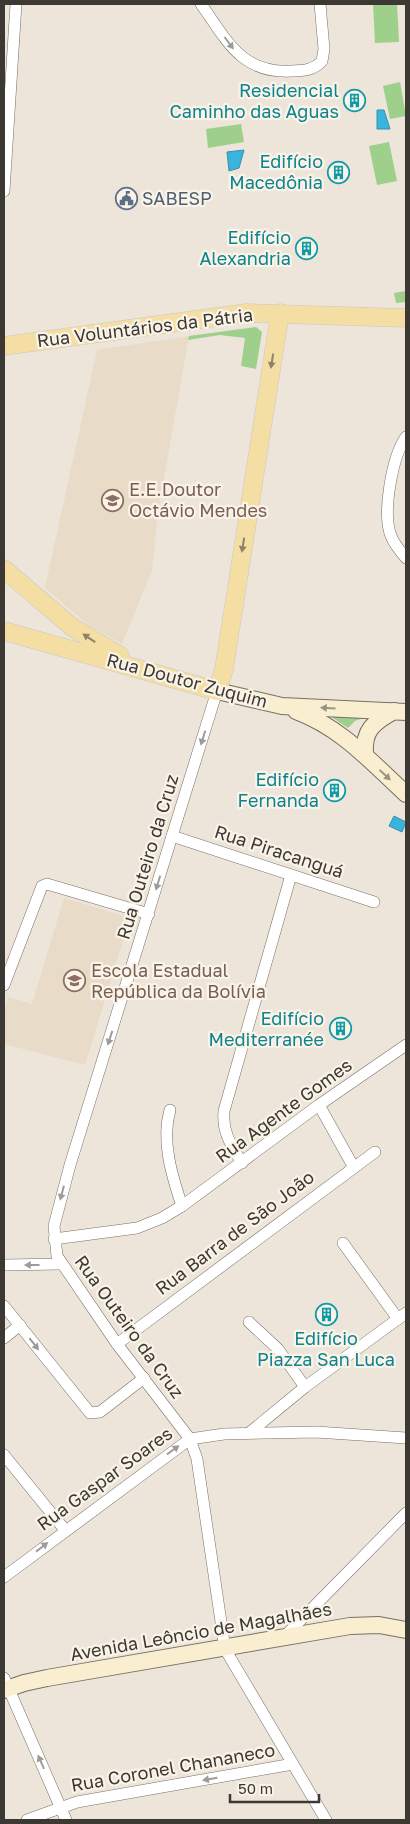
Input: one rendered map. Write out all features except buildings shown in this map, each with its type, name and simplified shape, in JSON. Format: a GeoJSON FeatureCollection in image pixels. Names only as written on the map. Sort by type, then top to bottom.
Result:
{"type":"FeatureCollection","features":[{"type":"Feature","properties":{"kind":"main road","name":"Rua Voluntários da Pátria"},"geometry":{"type":"LineString","coordinates":[[4,346],[227,314],[280,313],[406,318]]}},
{"type":"Feature","properties":{"kind":"main road"},"geometry":{"type":"LineString","coordinates":[[217,691],[224,669],[280,313]]}},
{"type":"Feature","properties":{"kind":"main road"},"geometry":{"type":"LineString","coordinates":[[4,570],[72,627],[122,658],[128,666]]}},
{"type":"Feature","properties":{"kind":"main road","name":"Rua Doutor Zuquim"},"geometry":{"type":"LineString","coordinates":[[4,630],[217,691],[282,706],[400,712]]}},
{"type":"Feature","properties":{"kind":"main road"},"geometry":{"type":"LineString","coordinates":[[282,706],[307,715],[338,731],[406,794]]}},
{"type":"Feature","properties":{"kind":"main road"},"geometry":{"type":"LineString","coordinates":[[365,754],[365,737],[370,727],[400,712]]}},
{"type":"Feature","properties":{"kind":"main road","name":"Avenida Leôncio de Magalhães"},"geometry":{"type":"LineString","coordinates":[[5,1686],[366,1625],[406,1630]]}},
{"type":"Feature","properties":{"kind":"street"},"geometry":{"type":"LineString","coordinates":[[4,191],[16,4]]}},
{"type":"Feature","properties":{"kind":"street"},"geometry":{"type":"LineString","coordinates":[[201,4],[237,53],[246,61],[268,71],[282,72],[310,69],[322,61],[324,49],[320,4]]}},
{"type":"Feature","properties":{"kind":"street"},"geometry":{"type":"LineString","coordinates":[[406,437],[396,457],[389,494],[388,518],[390,534],[397,548],[406,558]]}},
{"type":"Feature","properties":{"kind":"street","name":"Rua Outeiro da Cruz"},"geometry":{"type":"LineString","coordinates":[[217,691],[70,1165],[56,1215],[54,1239],[60,1264],[117,1344],[190,1439],[197,1459],[225,1649],[326,1820]]}},
{"type":"Feature","properties":{"kind":"street","name":"Rua Piracanguá"},"geometry":{"type":"LineString","coordinates":[[172,836],[374,902]]}},
{"type":"Feature","properties":{"kind":"street"},"geometry":{"type":"LineString","coordinates":[[242,1163],[226,1135],[223,1124],[224,1111],[291,875]]}},
{"type":"Feature","properties":{"kind":"street"},"geometry":{"type":"LineString","coordinates":[[4,985],[42,886],[47,884],[149,914]]}},
{"type":"Feature","properties":{"kind":"street","name":"Rua Agente Gomes"},"geometry":{"type":"LineString","coordinates":[[54,1239],[137,1228],[155,1221],[182,1206],[319,1105],[406,1045]]}},
{"type":"Feature","properties":{"kind":"street"},"geometry":{"type":"LineString","coordinates":[[319,1105],[353,1166]]}},
{"type":"Feature","properties":{"kind":"street"},"geometry":{"type":"LineString","coordinates":[[170,1110],[167,1128],[168,1151],[182,1206]]}},
{"type":"Feature","properties":{"kind":"street","name":"Rua Barra de São João"},"geometry":{"type":"LineString","coordinates":[[117,1344],[353,1166],[375,1152]]}},
{"type":"Feature","properties":{"kind":"street"},"geometry":{"type":"LineString","coordinates":[[249,1433],[305,1387],[402,1316],[343,1243]]}},
{"type":"Feature","properties":{"kind":"street"},"geometry":{"type":"LineString","coordinates":[[4,1265],[60,1264]]}},
{"type":"Feature","properties":{"kind":"street"},"geometry":{"type":"LineString","coordinates":[[4,1306],[90,1414],[100,1412],[144,1378]]}},
{"type":"Feature","properties":{"kind":"street"},"geometry":{"type":"LineString","coordinates":[[250,1322],[278,1349],[305,1387]]}},
{"type":"Feature","properties":{"kind":"street"},"geometry":{"type":"LineString","coordinates":[[4,1338],[20,1325]]}},
{"type":"Feature","properties":{"kind":"street","name":"Rua Gaspar Soares"},"geometry":{"type":"LineString","coordinates":[[4,1577],[190,1439],[249,1433],[344,1432],[406,1438]]}},
{"type":"Feature","properties":{"kind":"street"},"geometry":{"type":"LineString","coordinates":[[4,1454],[65,1530]]}},
{"type":"Feature","properties":{"kind":"street"},"geometry":{"type":"LineString","coordinates":[[283,1638],[406,1513]]}},
{"type":"Feature","properties":{"kind":"street"},"geometry":{"type":"LineString","coordinates":[[5,1686],[66,1820]]}},
{"type":"Feature","properties":{"kind":"street","name":"Rua Coronel Chananeco"},"geometry":{"type":"LineString","coordinates":[[27,1820],[60,1806],[293,1764]]}},
{"type":"Feature","properties":{"kind":"shaded area","name":"E.E.Doutor Octávio Mendes"},"geometry":{"type":"Polygon","coordinates":[[[189,336],[158,512],[152,570],[122,644],[90,626],[45,588],[97,350],[189,336]]]}},
{"type":"Feature","properties":{"kind":"shaded area","name":"Escola Estadual República da Bolívia"},"geometry":{"type":"Polygon","coordinates":[[[64,898],[130,918],[85,1065],[4,1044],[4,1014],[8,997],[32,1004],[64,898]]]}},
{"type":"Feature","properties":{"kind":"green space"},"geometry":{"type":"Polygon","coordinates":[[[373,4],[397,4],[399,42],[375,43],[373,4]]]}},
{"type":"Feature","properties":{"kind":"green space"},"geometry":{"type":"Polygon","coordinates":[[[400,82],[406,116],[390,119],[383,86],[400,82]]]}},
{"type":"Feature","properties":{"kind":"green space"},"geometry":{"type":"Polygon","coordinates":[[[241,124],[244,142],[208,148],[206,129],[241,124]]]}},
{"type":"Feature","properties":{"kind":"green space"},"geometry":{"type":"Polygon","coordinates":[[[389,142],[397,181],[377,185],[369,146],[389,142]]]}},
{"type":"Feature","properties":{"kind":"green space"},"geometry":{"type":"Polygon","coordinates":[[[406,291],[406,302],[396,303],[394,293],[406,291]]]}},
{"type":"Feature","properties":{"kind":"green space"},"geometry":{"type":"Polygon","coordinates":[[[256,327],[262,332],[256,369],[241,366],[245,338],[220,335],[188,340],[189,336],[256,327]]]}},
{"type":"Feature","properties":{"kind":"green space"},"geometry":{"type":"Polygon","coordinates":[[[327,714],[363,718],[355,721],[348,728],[327,714]]]}},
{"type":"Feature","properties":{"kind":"water"},"geometry":{"type":"Polygon","coordinates":[[[377,110],[384,110],[390,129],[377,129],[377,110]]]}},
{"type":"Feature","properties":{"kind":"water"},"geometry":{"type":"Polygon","coordinates":[[[244,150],[239,168],[229,171],[227,152],[244,150]]]}},
{"type":"Feature","properties":{"kind":"water"},"geometry":{"type":"Polygon","coordinates":[[[394,816],[406,822],[402,832],[389,826],[394,816]]]}},
{"type":"Feature","properties":{"kind":"place","name":"Residencial Caminho das Aguas"},"geometry":{"type":"Point","coordinates":[355,101]}},
{"type":"Feature","properties":{"kind":"place","name":"Edifício Macedônia"},"geometry":{"type":"Point","coordinates":[339,172]}},
{"type":"Feature","properties":{"kind":"place","name":"SABESP"},"geometry":{"type":"Point","coordinates":[126,199]}},
{"type":"Feature","properties":{"kind":"place","name":"Edifício Alexandria"},"geometry":{"type":"Point","coordinates":[307,248]}},
{"type":"Feature","properties":{"kind":"place","name":"E.E.Doutor Octávio Mendes"},"geometry":{"type":"Point","coordinates":[113,500]}},
{"type":"Feature","properties":{"kind":"place","name":"Edifício Fernanda"},"geometry":{"type":"Point","coordinates":[335,790]}},
{"type":"Feature","properties":{"kind":"place","name":"Escola Estadual República da Bolívia"},"geometry":{"type":"Point","coordinates":[75,981]}},
{"type":"Feature","properties":{"kind":"place","name":"Edifício Mediterranée"},"geometry":{"type":"Point","coordinates":[340,1029]}},
{"type":"Feature","properties":{"kind":"place","name":"Edifício Piazza San Luca"},"geometry":{"type":"Point","coordinates":[326,1314]}}]}
